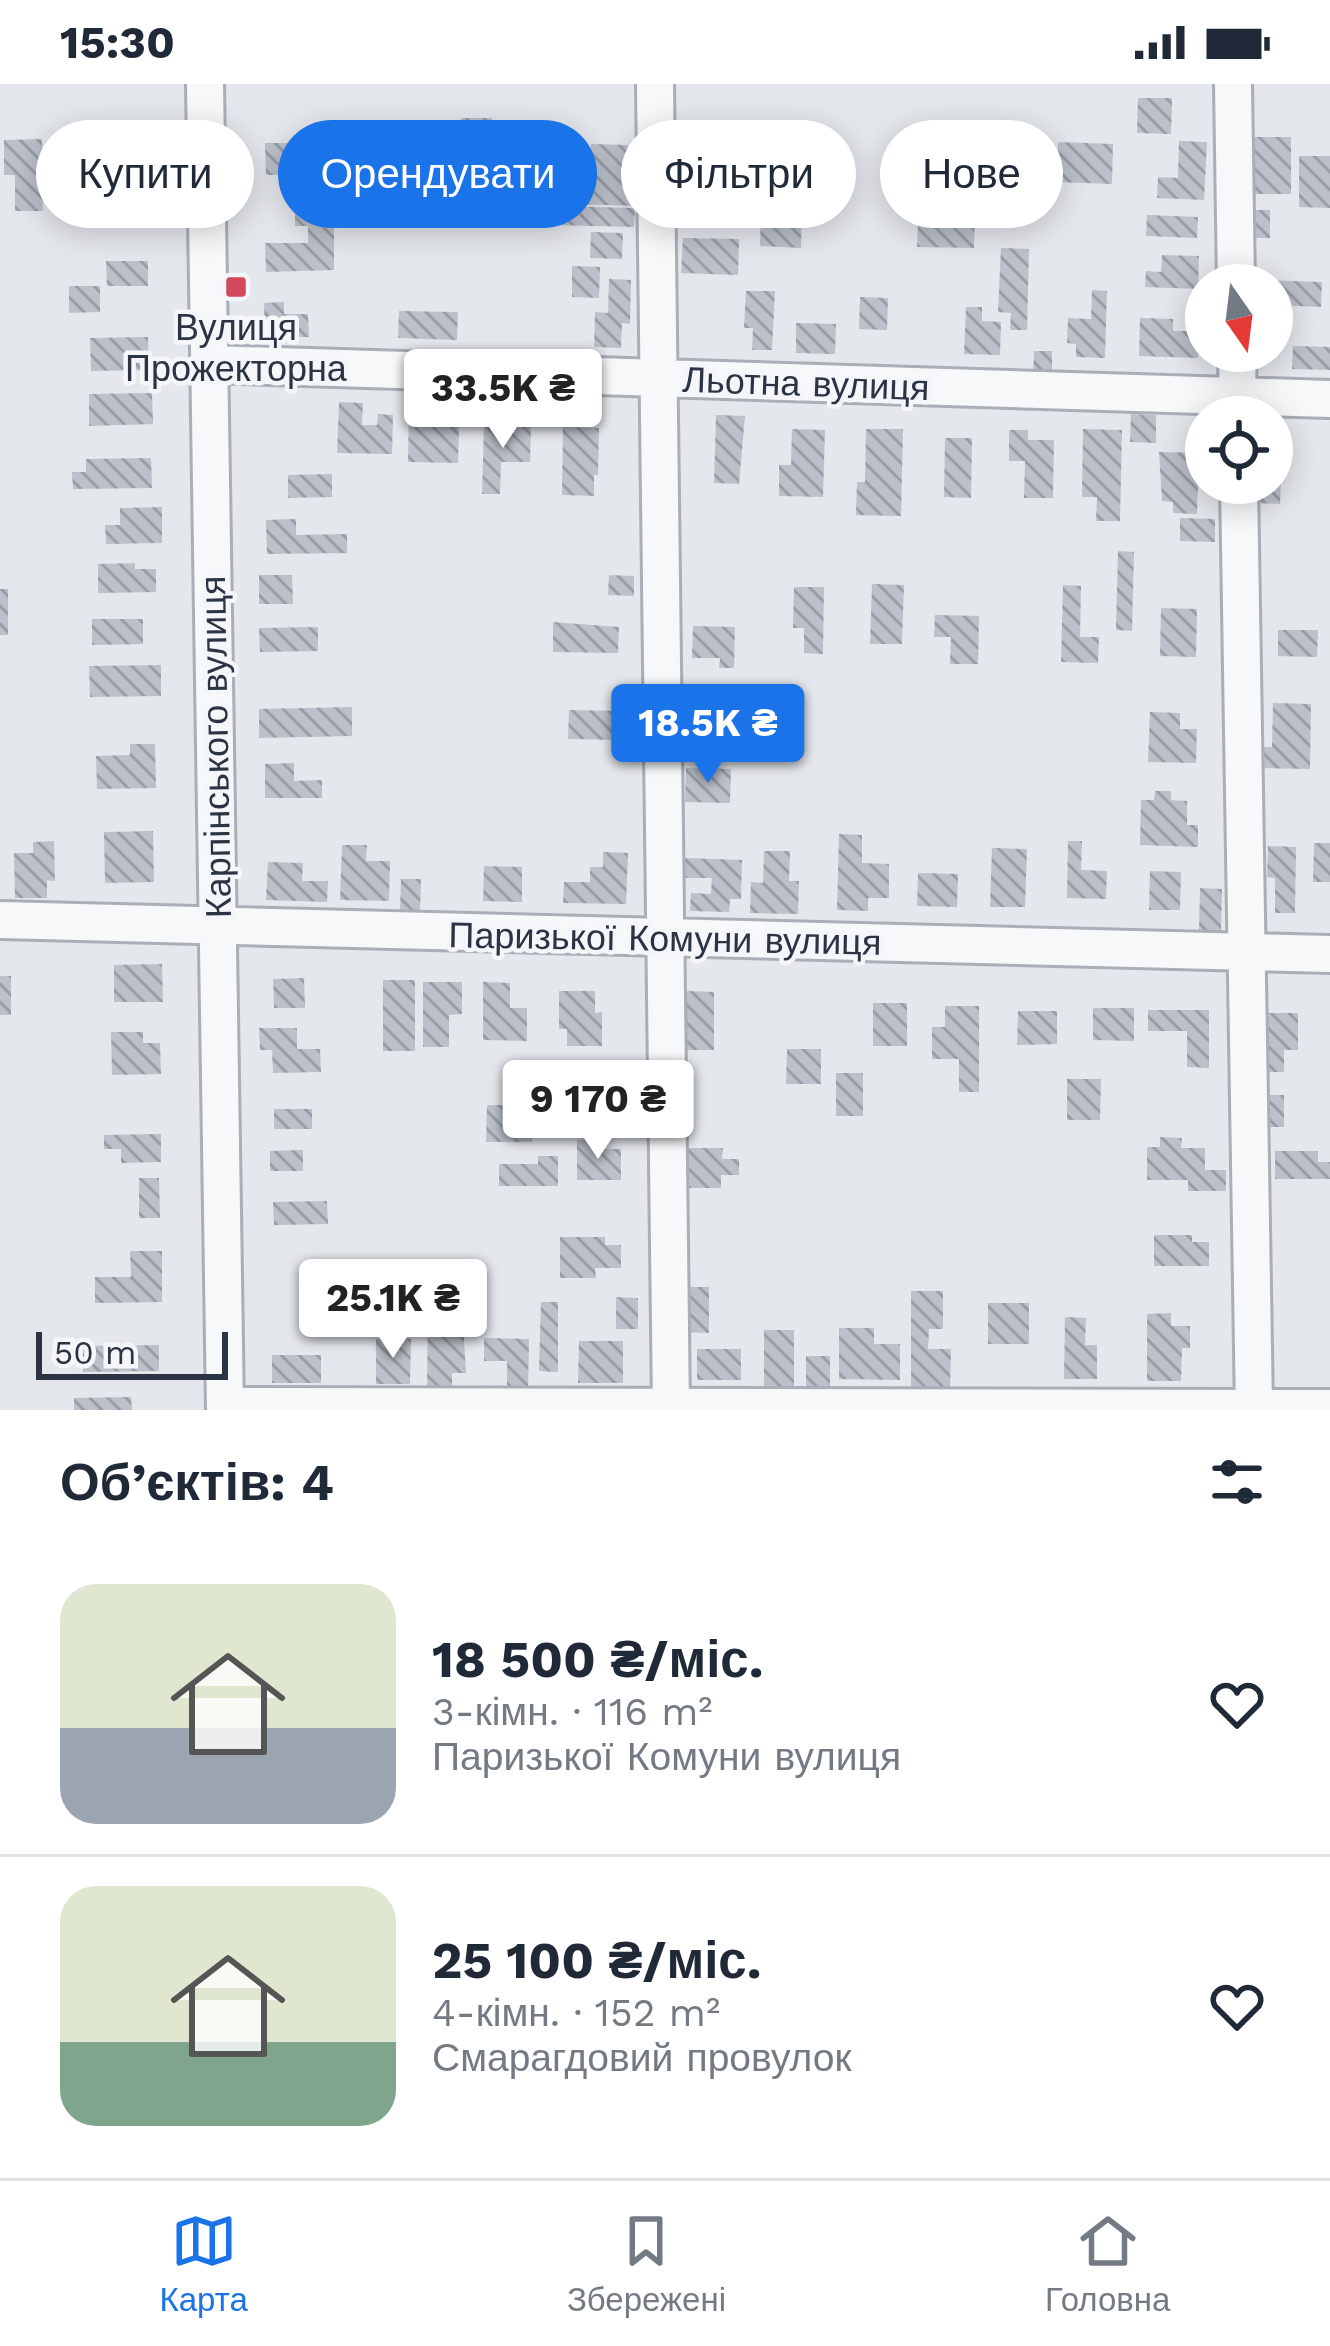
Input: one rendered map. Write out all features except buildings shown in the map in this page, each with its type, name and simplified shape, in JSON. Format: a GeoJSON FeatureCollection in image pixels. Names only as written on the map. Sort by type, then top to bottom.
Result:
{"type":"FeatureCollection","features":[{"type":"Feature","properties":{"kind":"street","name":"Карпінського вулиця"},"geometry":{"type":"LineString","coordinates":[[205,84],[225,1408]]}},
{"type":"Feature","properties":{"kind":"street"},"geometry":{"type":"LineString","coordinates":[[656,84],[671,1408]]}},
{"type":"Feature","properties":{"kind":"street"},"geometry":{"type":"LineString","coordinates":[[1233,84],[1236,264]]}},
{"type":"Feature","properties":{"kind":"street","name":"Льотна вулиця"},"geometry":{"type":"LineString","coordinates":[[210,364],[659,378],[1185,404]]}},
{"type":"Feature","properties":{"kind":"street","name":"Льотна вулиця"},"geometry":{"type":"LineString","coordinates":[[1293,402],[1330,399]]}},
{"type":"Feature","properties":{"kind":"street"},"geometry":{"type":"LineString","coordinates":[[1239,504],[1254,1409]]}},
{"type":"Feature","properties":{"kind":"street","name":"Паризької Комуни вулиця"},"geometry":{"type":"LineString","coordinates":[[0,920],[1330,954]]}},
{"type":"Feature","properties":{"kind":"street"},"geometry":{"type":"LineString","coordinates":[[225,1408],[1330,1408]]}},
{"type":"Feature","properties":{"kind":"place","name":"Вулиця Прожекторна"},"geometry":{"type":"Point","coordinates":[236,287]}}]}
